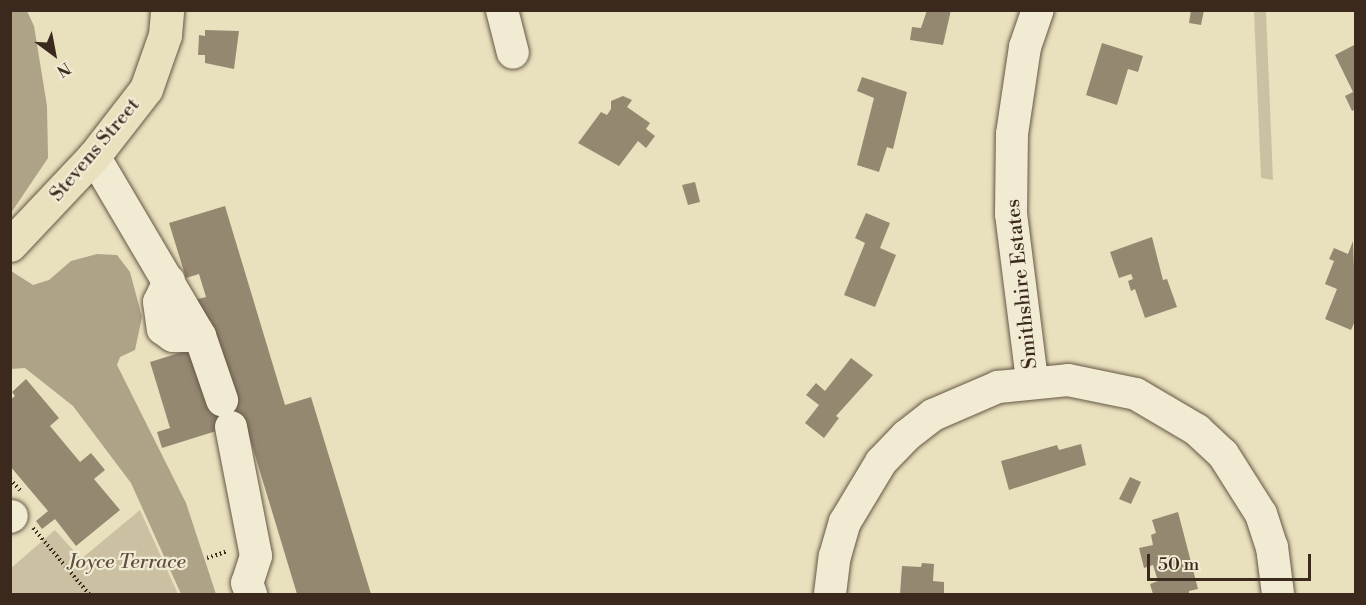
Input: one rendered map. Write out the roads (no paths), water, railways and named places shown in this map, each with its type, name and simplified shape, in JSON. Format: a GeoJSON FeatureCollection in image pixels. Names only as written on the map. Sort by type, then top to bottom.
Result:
{"type":"FeatureCollection","features":[{"type":"Feature","properties":{"kind":"main road","name":"Stevens Street"},"geometry":{"type":"LineString","coordinates":[[10,244],[94,156],[146,89],[165,35],[167,10]]}},
{"type":"Feature","properties":{"kind":"street"},"geometry":{"type":"LineString","coordinates":[[502,10],[513,53]]}},
{"type":"Feature","properties":{"kind":"street","name":"Smithshire Estates"},"geometry":{"type":"LineString","coordinates":[[1032,380],[1011,214],[1012,134],[1024,47],[1038,10]]}},
{"type":"Feature","properties":{"kind":"street"},"geometry":{"type":"LineString","coordinates":[[94,156],[200,336],[227,413],[256,556],[247,583],[251,594]]}},
{"type":"Feature","properties":{"kind":"street","name":"Smithshire Estates"},"geometry":{"type":"LineString","coordinates":[[830,594],[835,555],[845,522],[881,462],[933,415],[998,387],[1032,380],[1091,383],[1136,394],[1197,430],[1244,482],[1261,514],[1272,547],[1278,594]]}},
{"type":"Feature","properties":{"kind":"park label","name":"Joyce Terrace"},"geometry":{"type":"Point","coordinates":[127,562]}}]}
